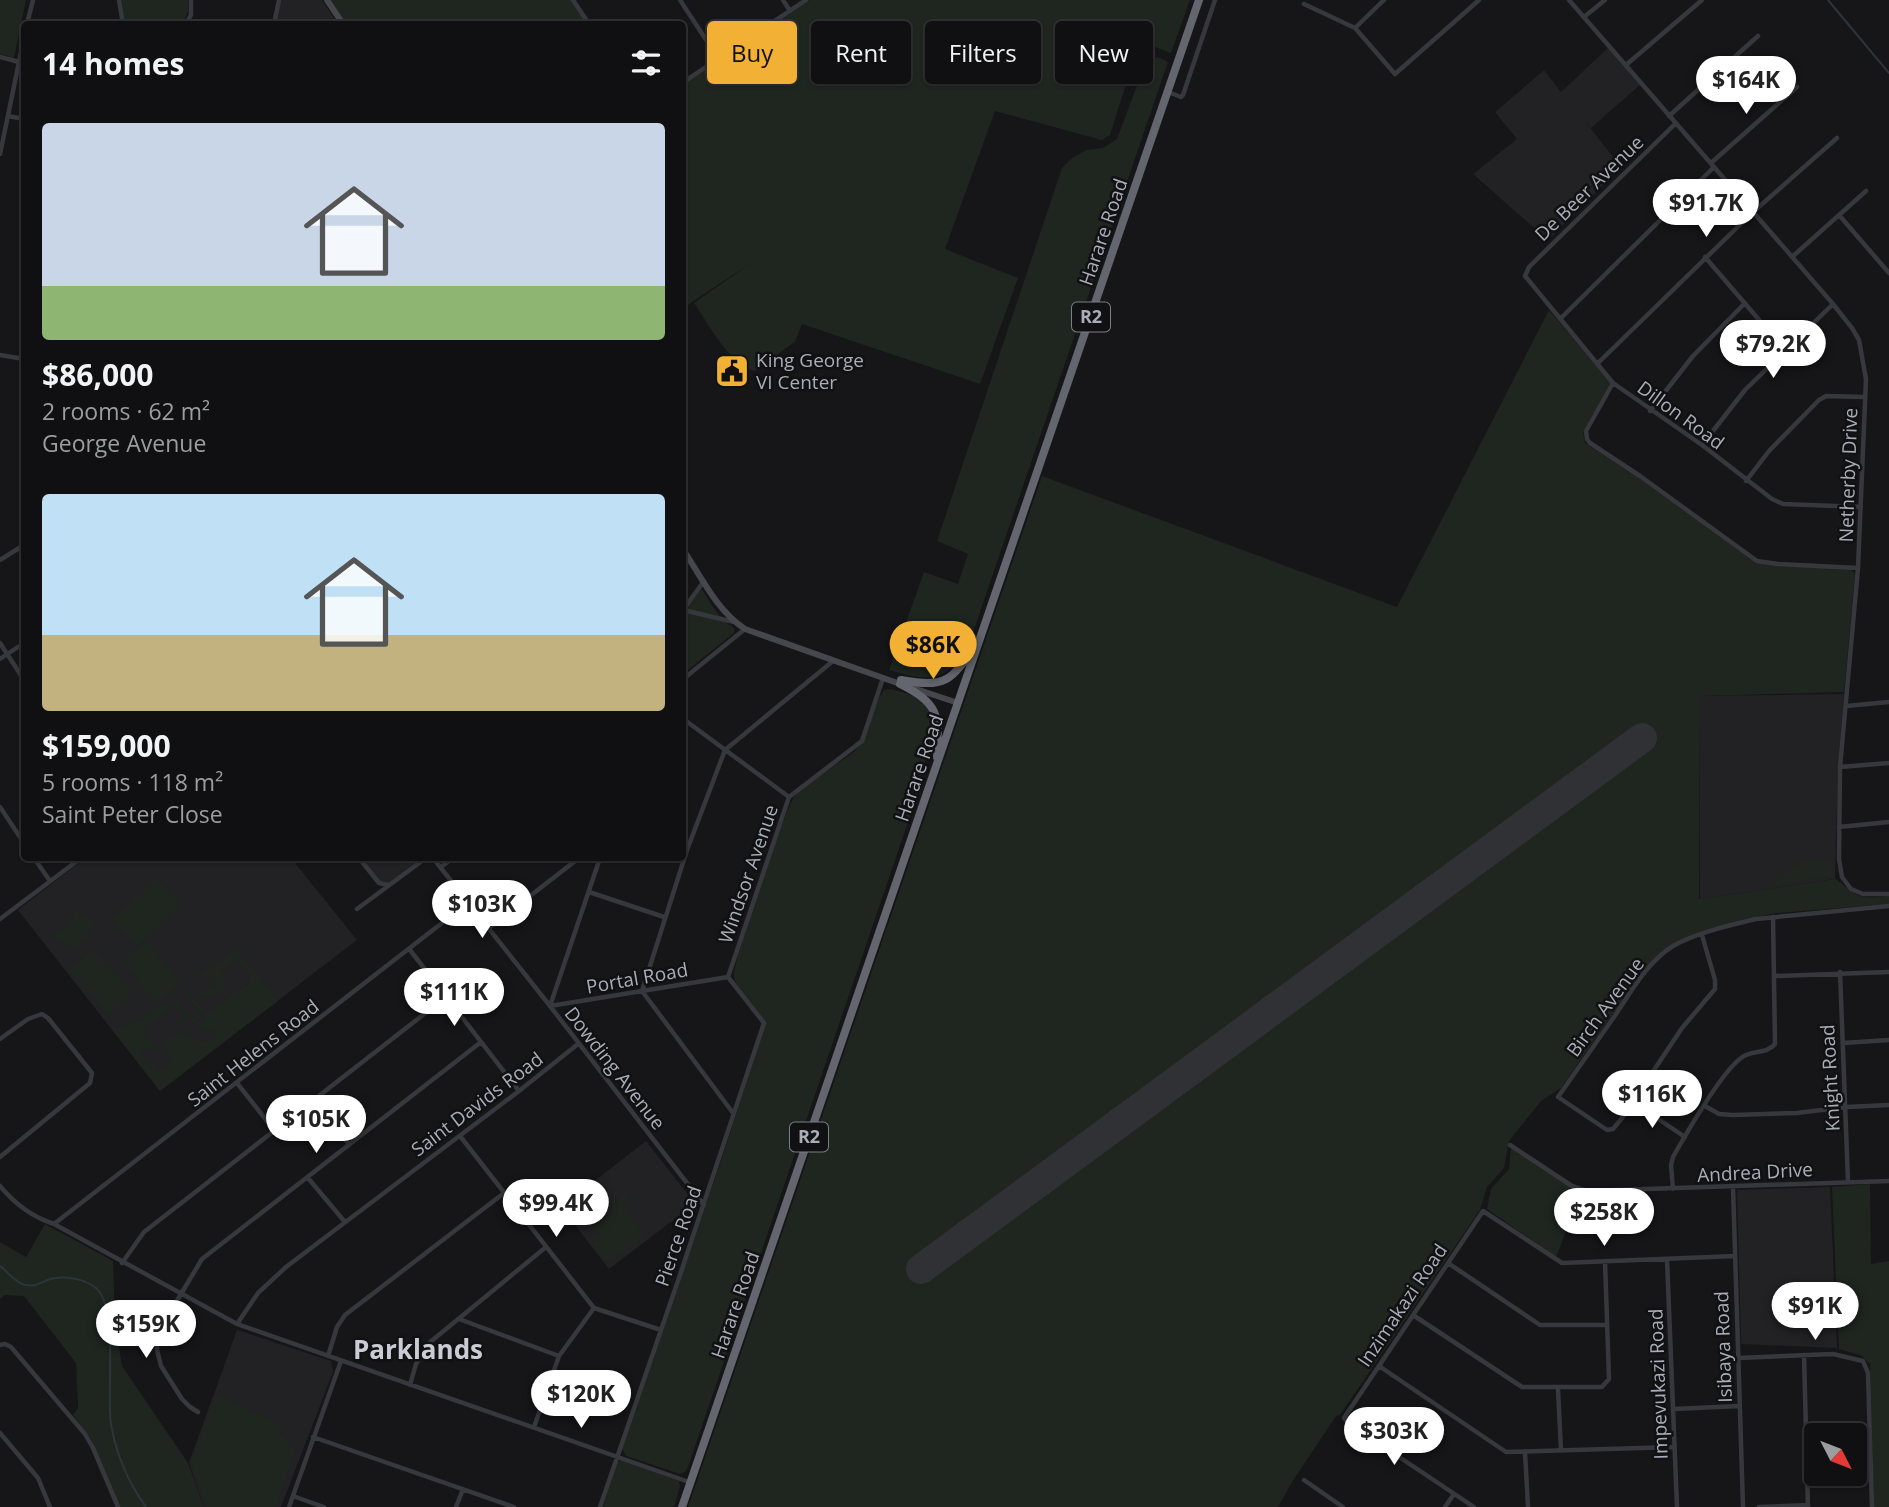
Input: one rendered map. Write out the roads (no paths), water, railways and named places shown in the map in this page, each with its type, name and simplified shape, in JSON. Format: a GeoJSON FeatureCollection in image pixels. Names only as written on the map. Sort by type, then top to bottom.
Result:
{"type":"FeatureCollection","features":[{"type":"Feature","properties":{"kind":"highway","name":"Harare Road"},"geometry":{"type":"LineString","coordinates":[[682,1507],[1199,0]]}},
{"type":"Feature","properties":{"kind":"highway"},"geometry":{"type":"LineString","coordinates":[[900,682],[928,685],[951,676],[982,634]]}},
{"type":"Feature","properties":{"kind":"highway"},"geometry":{"type":"LineString","coordinates":[[900,682],[924,696],[935,710],[939,727],[937,767]]}},
{"type":"Feature","properties":{"kind":"main road"},"geometry":{"type":"LineString","coordinates":[[327,0],[341,21]]}},
{"type":"Feature","properties":{"kind":"main road"},"geometry":{"type":"LineString","coordinates":[[686,554],[717,601],[735,622],[745,629],[833,661],[958,701]]}},
{"type":"Feature","properties":{"kind":"street"},"geometry":{"type":"LineString","coordinates":[[28,21],[33,0]]}},
{"type":"Feature","properties":{"kind":"street"},"geometry":{"type":"LineString","coordinates":[[119,0],[122,21]]}},
{"type":"Feature","properties":{"kind":"street"},"geometry":{"type":"LineString","coordinates":[[188,21],[191,15],[191,0]]}},
{"type":"Feature","properties":{"kind":"street"},"geometry":{"type":"LineString","coordinates":[[275,21],[279,0]]}},
{"type":"Feature","properties":{"kind":"street"},"geometry":{"type":"LineString","coordinates":[[573,0],[587,21]]}},
{"type":"Feature","properties":{"kind":"street"},"geometry":{"type":"LineString","coordinates":[[680,0],[707,41]]}},
{"type":"Feature","properties":{"kind":"street"},"geometry":{"type":"LineString","coordinates":[[783,0],[790,11]]}},
{"type":"Feature","properties":{"kind":"street"},"geometry":{"type":"LineString","coordinates":[[775,21],[806,0]]}},
{"type":"Feature","properties":{"kind":"street"},"geometry":{"type":"LineString","coordinates":[[1168,92],[1181,97],[1183,95],[1215,0]]}},
{"type":"Feature","properties":{"kind":"street"},"geometry":{"type":"LineString","coordinates":[[1354,28],[1384,0]]}},
{"type":"Feature","properties":{"kind":"street"},"geometry":{"type":"LineString","coordinates":[[1304,4],[1354,28],[1395,74],[1479,0]]}},
{"type":"Feature","properties":{"kind":"street","name":"Netherby Drive"},"geometry":{"type":"LineString","coordinates":[[1569,0],[1833,304],[1859,340],[1865,365],[1866,397],[1858,568],[1840,767],[1839,859],[1842,877],[1859,893],[1889,894]]}},
{"type":"Feature","properties":{"kind":"street"},"geometry":{"type":"LineString","coordinates":[[1584,17],[1605,0]]}},
{"type":"Feature","properties":{"kind":"street"},"geometry":{"type":"LineString","coordinates":[[1626,65],[1702,0]]}},
{"type":"Feature","properties":{"kind":"street"},"geometry":{"type":"LineString","coordinates":[[1669,116],[1758,36]]}},
{"type":"Feature","properties":{"kind":"street"},"geometry":{"type":"LineString","coordinates":[[0,154],[21,52]]}},
{"type":"Feature","properties":{"kind":"street"},"geometry":{"type":"LineString","coordinates":[[0,57],[19,62]]}},
{"type":"Feature","properties":{"kind":"street"},"geometry":{"type":"LineString","coordinates":[[686,80],[707,66]]}},
{"type":"Feature","properties":{"kind":"street"},"geometry":{"type":"LineString","coordinates":[[1560,319],[1712,165],[1797,88]]}},
{"type":"Feature","properties":{"kind":"street"},"geometry":{"type":"LineString","coordinates":[[8,116],[21,118]]}},
{"type":"Feature","properties":{"kind":"street","name":"De Beer Avenue"},"geometry":{"type":"LineString","coordinates":[[1525,275],[1529,267],[1568,227],[1675,124]]}},
{"type":"Feature","properties":{"kind":"street"},"geometry":{"type":"LineString","coordinates":[[1597,364],[1705,257],[1837,138]]}},
{"type":"Feature","properties":{"kind":"street"},"geometry":{"type":"LineString","coordinates":[[1792,257],[1866,191]]}},
{"type":"Feature","properties":{"kind":"street"},"geometry":{"type":"LineString","coordinates":[[1839,215],[1889,273]]}},
{"type":"Feature","properties":{"kind":"street"},"geometry":{"type":"LineString","coordinates":[[1705,257],[1785,350]]}},
{"type":"Feature","properties":{"kind":"street","name":"Dillon Road"},"geometry":{"type":"LineString","coordinates":[[1525,275],[1613,383],[1746,481],[1780,503],[1861,508]]}},
{"type":"Feature","properties":{"kind":"street"},"geometry":{"type":"LineString","coordinates":[[1650,411],[1693,356],[1745,303]]}},
{"type":"Feature","properties":{"kind":"street"},"geometry":{"type":"LineString","coordinates":[[1702,446],[1728,409],[1833,304]]}},
{"type":"Feature","properties":{"kind":"street"},"geometry":{"type":"LineString","coordinates":[[0,355],[21,358]]}},
{"type":"Feature","properties":{"kind":"street"},"geometry":{"type":"LineString","coordinates":[[1613,383],[1587,431],[1590,443],[1757,561],[1858,568]]}},
{"type":"Feature","properties":{"kind":"street"},"geometry":{"type":"LineString","coordinates":[[1746,481],[1769,451],[1819,400],[1826,396],[1866,397]]}},
{"type":"Feature","properties":{"kind":"street"},"geometry":{"type":"LineString","coordinates":[[0,560],[21,547]]}},
{"type":"Feature","properties":{"kind":"street"},"geometry":{"type":"LineString","coordinates":[[686,606],[704,580]]}},
{"type":"Feature","properties":{"kind":"street"},"geometry":{"type":"LineString","coordinates":[[686,611],[735,622]]}},
{"type":"Feature","properties":{"kind":"street"},"geometry":{"type":"LineString","coordinates":[[686,677],[745,629]]}},
{"type":"Feature","properties":{"kind":"street"},"geometry":{"type":"LineString","coordinates":[[0,643],[21,675]]}},
{"type":"Feature","properties":{"kind":"street"},"geometry":{"type":"LineString","coordinates":[[0,659],[21,645]]}},
{"type":"Feature","properties":{"kind":"street"},"geometry":{"type":"LineString","coordinates":[[686,847],[724,750],[833,661]]}},
{"type":"Feature","properties":{"kind":"street","name":"Windsor Avenue"},"geometry":{"type":"LineString","coordinates":[[728,976],[789,797],[862,741],[886,678]]}},
{"type":"Feature","properties":{"kind":"street"},"geometry":{"type":"LineString","coordinates":[[1846,706],[1889,702]]}},
{"type":"Feature","properties":{"kind":"street"},"geometry":{"type":"LineString","coordinates":[[686,721],[789,797]]}},
{"type":"Feature","properties":{"kind":"street"},"geometry":{"type":"LineString","coordinates":[[1840,767],[1889,763]]}},
{"type":"Feature","properties":{"kind":"street"},"geometry":{"type":"LineString","coordinates":[[0,807],[21,839]]}},
{"type":"Feature","properties":{"kind":"street"},"geometry":{"type":"LineString","coordinates":[[1839,827],[1889,822]]}},
{"type":"Feature","properties":{"kind":"street"},"geometry":{"type":"LineString","coordinates":[[36,861],[50,881]]}},
{"type":"Feature","properties":{"kind":"street"},"geometry":{"type":"LineString","coordinates":[[0,919],[77,861]]}},
{"type":"Feature","properties":{"kind":"street"},"geometry":{"type":"LineString","coordinates":[[361,861],[379,883],[389,885]]}},
{"type":"Feature","properties":{"kind":"street"},"geometry":{"type":"LineString","coordinates":[[357,909],[422,861]]}},
{"type":"Feature","properties":{"kind":"street"},"geometry":{"type":"LineString","coordinates":[[436,861],[550,1006]]}},
{"type":"Feature","properties":{"kind":"street"},"geometry":{"type":"LineString","coordinates":[[441,867],[449,861]]}},
{"type":"Feature","properties":{"kind":"street"},"geometry":{"type":"LineString","coordinates":[[489,928],[575,861]]}},
{"type":"Feature","properties":{"kind":"street","name":"Dowding Avenue"},"geometry":{"type":"LineString","coordinates":[[599,861],[550,1006],[704,1205]]}},
{"type":"Feature","properties":{"kind":"street"},"geometry":{"type":"LineString","coordinates":[[682,861],[642,991],[733,1114]]}},
{"type":"Feature","properties":{"kind":"street"},"geometry":{"type":"LineString","coordinates":[[589,892],[665,917]]}},
{"type":"Feature","properties":{"kind":"street","name":"Saint Helens Road"},"geometry":{"type":"LineString","coordinates":[[54,1224],[469,902]]}},
{"type":"Feature","properties":{"kind":"street","name":"Birch Avenue"},"geometry":{"type":"LineString","coordinates":[[1633,1102],[1613,1129],[1609,1130],[1558,1097],[1649,968],[1674,946],[1741,923],[1773,917],[1889,906]]}},
{"type":"Feature","properties":{"kind":"street"},"geometry":{"type":"LineString","coordinates":[[1673,1189],[1672,1160],[1705,1106],[1737,1061],[1748,1053],[1769,1050],[1775,1044],[1773,917]]}},
{"type":"Feature","properties":{"kind":"street"},"geometry":{"type":"LineString","coordinates":[[1685,1138],[1633,1102],[1682,1028],[1715,989],[1715,980],[1702,935]]}},
{"type":"Feature","properties":{"kind":"street"},"geometry":{"type":"LineString","coordinates":[[410,950],[519,1091]]}},
{"type":"Feature","properties":{"kind":"street","name":"Knight Road"},"geometry":{"type":"LineString","coordinates":[[1840,972],[1848,1182]]}},
{"type":"Feature","properties":{"kind":"street"},"geometry":{"type":"LineString","coordinates":[[1775,976],[1889,972]]}},
{"type":"Feature","properties":{"kind":"street","name":"Portal Road"},"geometry":{"type":"LineString","coordinates":[[550,1006],[728,976]]}},
{"type":"Feature","properties":{"kind":"street","name":"Pierce Road"},"geometry":{"type":"LineString","coordinates":[[600,1507],[764,1023],[728,976]]}},
{"type":"Feature","properties":{"kind":"street"},"geometry":{"type":"LineString","coordinates":[[122,1263],[140,1236],[446,997]]}},
{"type":"Feature","properties":{"kind":"street"},"geometry":{"type":"LineString","coordinates":[[0,1039],[31,1017],[42,1014],[85,1063],[93,1077],[90,1083],[0,1157]]}},
{"type":"Feature","properties":{"kind":"street"},"geometry":{"type":"LineString","coordinates":[[1843,1043],[1889,1040]]}},
{"type":"Feature","properties":{"kind":"street"},"geometry":{"type":"LineString","coordinates":[[198,1412],[190,1408],[175,1388],[161,1366],[156,1350],[157,1334],[202,1259],[481,1042]]}},
{"type":"Feature","properties":{"kind":"street","name":"Saint Davids Road"},"geometry":{"type":"LineString","coordinates":[[237,1324],[265,1285],[295,1259],[578,1044]]}},
{"type":"Feature","properties":{"kind":"street"},"geometry":{"type":"LineString","coordinates":[[237,1083],[274,1130]]}},
{"type":"Feature","properties":{"kind":"street"},"geometry":{"type":"LineString","coordinates":[[313,1099],[349,1144]]}},
{"type":"Feature","properties":{"kind":"street"},"geometry":{"type":"LineString","coordinates":[[1705,1106],[1719,1114],[1733,1115],[1889,1105]]}},
{"type":"Feature","properties":{"kind":"street"},"geometry":{"type":"LineString","coordinates":[[460,1136],[594,1308],[660,1331]]}},
{"type":"Feature","properties":{"kind":"street","name":"Andrea Drive"},"geometry":{"type":"LineString","coordinates":[[1510,1144],[1583,1191],[1889,1181]]}},
{"type":"Feature","properties":{"kind":"street"},"geometry":{"type":"LineString","coordinates":[[308,1178],[345,1222]]}},
{"type":"Feature","properties":{"kind":"street"},"geometry":{"type":"LineString","coordinates":[[0,1186],[27,1211],[237,1324],[690,1483]]}},
{"type":"Feature","properties":{"kind":"street","name":"Isibaya Road"},"geometry":{"type":"LineString","coordinates":[[1733,1187],[1742,1507]]}},
{"type":"Feature","properties":{"kind":"street"},"geometry":{"type":"LineString","coordinates":[[328,1356],[337,1327],[345,1315],[504,1193]]}},
{"type":"Feature","properties":{"kind":"street","name":"Inzimakazi Road"},"geometry":{"type":"LineString","coordinates":[[1454,1494],[1347,1422],[1345,1416],[1483,1210],[1559,1262],[1605,1261]]}},
{"type":"Feature","properties":{"kind":"street"},"geometry":{"type":"LineString","coordinates":[[410,1385],[416,1363],[425,1347],[546,1247]]}},
{"type":"Feature","properties":{"kind":"street"},"geometry":{"type":"LineString","coordinates":[[1413,1315],[1522,1387],[1602,1387],[1608,1382],[1605,1261],[1735,1256]]}},
{"type":"Feature","properties":{"kind":"street","name":"Impevukazi Road"},"geometry":{"type":"LineString","coordinates":[[1667,1259],[1677,1507]]}},
{"type":"Feature","properties":{"kind":"street"},"geometry":{"type":"LineString","coordinates":[[1448,1263],[1540,1325],[1608,1325]]}},
{"type":"Feature","properties":{"kind":"street"},"geometry":{"type":"LineString","coordinates":[[534,1427],[559,1356],[594,1308]]}},
{"type":"Feature","properties":{"kind":"street"},"geometry":{"type":"LineString","coordinates":[[459,1320],[559,1356]]}},
{"type":"Feature","properties":{"kind":"street"},"geometry":{"type":"LineString","coordinates":[[0,1345],[11,1347],[85,1434],[118,1507]]}},
{"type":"Feature","properties":{"kind":"street"},"geometry":{"type":"LineString","coordinates":[[1759,1507],[1808,1506],[1804,1355]]}},
{"type":"Feature","properties":{"kind":"street"},"geometry":{"type":"LineString","coordinates":[[1738,1358],[1847,1356],[1863,1362],[1868,1373],[1872,1507]]}},
{"type":"Feature","properties":{"kind":"street"},"geometry":{"type":"LineString","coordinates":[[289,1507],[341,1362]]}},
{"type":"Feature","properties":{"kind":"street"},"geometry":{"type":"LineString","coordinates":[[1379,1366],[1498,1448],[1510,1453],[1674,1447]]}},
{"type":"Feature","properties":{"kind":"street"},"geometry":{"type":"LineString","coordinates":[[1558,1389],[1561,1451]]}},
{"type":"Feature","properties":{"kind":"street"},"geometry":{"type":"LineString","coordinates":[[1674,1409],[1739,1406]]}},
{"type":"Feature","properties":{"kind":"street"},"geometry":{"type":"LineString","coordinates":[[0,1434],[38,1478],[50,1507]]}},
{"type":"Feature","properties":{"kind":"street"},"geometry":{"type":"LineString","coordinates":[[313,1437],[514,1507]]}},
{"type":"Feature","properties":{"kind":"street"},"geometry":{"type":"LineString","coordinates":[[1525,1452],[1528,1507]]}},
{"type":"Feature","properties":{"kind":"street"},"geometry":{"type":"LineString","coordinates":[[1304,1479],[1343,1507]]}},
{"type":"Feature","properties":{"kind":"street"},"geometry":{"type":"LineString","coordinates":[[456,1507],[463,1489]]}},
{"type":"Feature","properties":{"kind":"street"},"geometry":{"type":"LineString","coordinates":[[1445,1507],[1454,1494],[1475,1507]]}},
{"type":"Feature","properties":{"kind":"street"},"geometry":{"type":"LineString","coordinates":[[293,1496],[324,1507]]}},
{"type":"Feature","properties":{"kind":"waterway"},"geometry":{"type":"LineString","coordinates":[[1828,0],[1889,73]]}},
{"type":"Feature","properties":{"kind":"waterway"},"geometry":{"type":"LineString","coordinates":[[0,1266],[25,1285],[36,1285],[62,1277],[86,1282],[96,1288],[103,1298],[110,1331],[110,1410],[113,1435],[124,1467],[146,1507]]}},
{"type":"Feature","properties":{"kind":"place","name":"King George VI Center"},"geometry":{"type":"Point","coordinates":[732,371]}},
{"type":"Feature","properties":{"kind":"district","name":"Parklands"},"geometry":{"type":"Point","coordinates":[418,1350]}}]}
